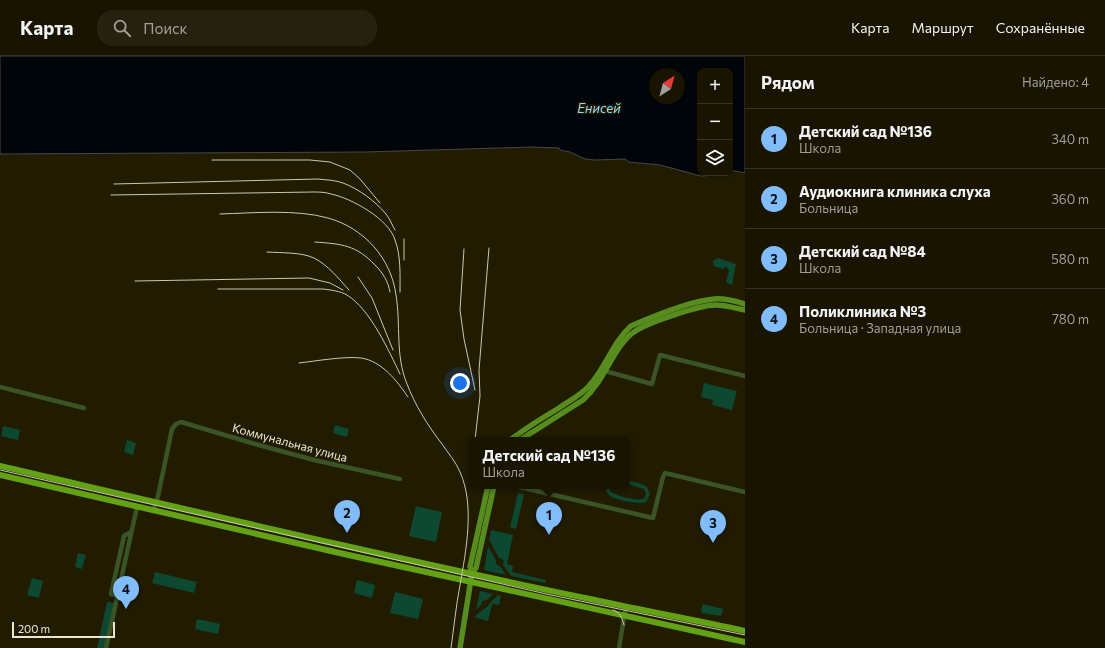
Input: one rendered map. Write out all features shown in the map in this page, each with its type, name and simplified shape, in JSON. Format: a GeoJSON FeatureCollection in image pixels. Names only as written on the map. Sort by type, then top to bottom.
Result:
{"type":"FeatureCollection","features":[{"type":"Feature","properties":{"kind":"highway"},"geometry":{"type":"LineString","coordinates":[[0,466],[596,601],[745,631]]}},
{"type":"Feature","properties":{"kind":"highway"},"geometry":{"type":"LineString","coordinates":[[0,475],[153,511],[471,582],[625,619],[745,642]]}},
{"type":"Feature","properties":{"kind":"main road"},"geometry":{"type":"LineString","coordinates":[[706,303],[722,299],[745,304]]}},
{"type":"Feature","properties":{"kind":"main road"},"geometry":{"type":"LineString","coordinates":[[514,437],[580,394],[589,386],[619,344],[646,322],[693,303],[722,305],[745,310]]}},
{"type":"Feature","properties":{"kind":"main road"},"geometry":{"type":"LineString","coordinates":[[525,437],[583,400],[595,389],[619,344]]}},
{"type":"Feature","properties":{"kind":"main road"},"geometry":{"type":"LineString","coordinates":[[460,648],[471,582],[472,573],[470,567],[487,489]]}},
{"type":"Feature","properties":{"kind":"main road"},"geometry":{"type":"LineString","coordinates":[[472,573],[476,568],[493,489]]}},
{"type":"Feature","properties":{"kind":"street"},"geometry":{"type":"LineString","coordinates":[[605,371],[652,384],[660,355],[745,376]]}},
{"type":"Feature","properties":{"kind":"street"},"geometry":{"type":"LineString","coordinates":[[0,387],[84,408]]}},
{"type":"Feature","properties":{"kind":"street","name":"Коммунальная улица"},"geometry":{"type":"LineString","coordinates":[[155,502],[172,429],[176,424],[181,422],[314,460],[400,479]]}},
{"type":"Feature","properties":{"kind":"street"},"geometry":{"type":"LineString","coordinates":[[528,489],[652,518],[665,473],[745,492]]}},
{"type":"Feature","properties":{"kind":"street"},"geometry":{"type":"LineString","coordinates":[[153,511],[155,502]]}},
{"type":"Feature","properties":{"kind":"street"},"geometry":{"type":"LineString","coordinates":[[106,648],[137,507]]}},
{"type":"Feature","properties":{"kind":"street"},"geometry":{"type":"LineString","coordinates":[[619,648],[626,606]]}},
{"type":"Feature","properties":{"kind":"green space"},"geometry":{"type":"Polygon","coordinates":[[[718,258],[736,264],[732,285],[726,282],[729,271],[726,266],[723,269],[714,266],[713,261],[718,258]]]}},
{"type":"Feature","properties":{"kind":"green space"},"geometry":{"type":"Polygon","coordinates":[[[704,383],[737,391],[732,410],[712,405],[713,400],[701,397],[704,383]]]}},
{"type":"Feature","properties":{"kind":"green space"},"geometry":{"type":"Polygon","coordinates":[[[335,425],[349,429],[347,437],[333,433],[335,425]]]}},
{"type":"Feature","properties":{"kind":"green space"},"geometry":{"type":"Polygon","coordinates":[[[3,426],[20,430],[18,440],[1,436],[3,426]]]}},
{"type":"Feature","properties":{"kind":"green space"},"geometry":{"type":"Polygon","coordinates":[[[127,440],[136,443],[133,455],[124,452],[127,440]]]}},
{"type":"Feature","properties":{"kind":"green space"},"geometry":{"type":"Polygon","coordinates":[[[630,481],[647,487],[650,494],[646,502],[643,503],[627,502],[616,499],[608,494],[606,490],[610,489],[613,493],[631,499],[644,499],[646,494],[644,489],[630,485],[630,481]]]}},
{"type":"Feature","properties":{"kind":"green space"},"geometry":{"type":"Polygon","coordinates":[[[518,493],[524,494],[516,529],[510,527],[518,493]]]}},
{"type":"Feature","properties":{"kind":"green space"},"geometry":{"type":"Polygon","coordinates":[[[416,506],[442,512],[436,542],[409,536],[416,506]]]}},
{"type":"Feature","properties":{"kind":"green space"},"geometry":{"type":"Polygon","coordinates":[[[491,530],[513,535],[507,564],[513,566],[512,572],[546,580],[545,583],[511,576],[503,565],[504,560],[499,558],[489,540],[491,530]]]}},
{"type":"Feature","properties":{"kind":"green space"},"geometry":{"type":"Polygon","coordinates":[[[488,546],[496,560],[496,564],[500,566],[506,575],[484,570],[488,546]]]}},
{"type":"Feature","properties":{"kind":"green space"},"geometry":{"type":"Polygon","coordinates":[[[78,553],[86,555],[82,569],[75,567],[78,553]]]}},
{"type":"Feature","properties":{"kind":"green space"},"geometry":{"type":"Polygon","coordinates":[[[155,572],[197,582],[194,593],[152,583],[155,572]]]}},
{"type":"Feature","properties":{"kind":"green space"},"geometry":{"type":"Polygon","coordinates":[[[32,578],[43,581],[39,598],[27,595],[32,578]]]}},
{"type":"Feature","properties":{"kind":"green space"},"geometry":{"type":"Polygon","coordinates":[[[357,580],[375,585],[372,598],[354,593],[357,580]]]}},
{"type":"Feature","properties":{"kind":"green space"},"geometry":{"type":"Polygon","coordinates":[[[480,591],[493,594],[487,600],[482,601],[481,605],[476,610],[480,591]]]}},
{"type":"Feature","properties":{"kind":"green space"},"geometry":{"type":"Polygon","coordinates":[[[395,592],[423,599],[418,619],[390,613],[395,592]]]}},
{"type":"Feature","properties":{"kind":"green space"},"geometry":{"type":"Polygon","coordinates":[[[498,595],[501,596],[499,605],[492,604],[488,621],[474,617],[488,606],[498,595]]]}},
{"type":"Feature","properties":{"kind":"green space"},"geometry":{"type":"Polygon","coordinates":[[[107,602],[115,603],[104,648],[97,648],[107,602]]]}},
{"type":"Feature","properties":{"kind":"green space"},"geometry":{"type":"Polygon","coordinates":[[[703,604],[723,609],[721,616],[702,613],[701,610],[703,604]]]}},
{"type":"Feature","properties":{"kind":"green space"},"geometry":{"type":"Polygon","coordinates":[[[197,619],[220,624],[218,634],[195,629],[197,619]]]}},
{"type":"Feature","properties":{"kind":"water","name":"Енисей"},"geometry":{"type":"Polygon","coordinates":[[[0,56],[745,56],[745,173],[733,171],[733,68],[697,68],[697,175],[660,165],[629,162],[625,159],[585,159],[570,152],[560,150],[559,148],[532,147],[366,152],[0,154],[0,56]]]}},
{"type":"Feature","properties":{"kind":"tram line"},"geometry":{"type":"LineString","coordinates":[[0,470],[551,595],[745,635]]}},
{"type":"Feature","properties":{"kind":"tram line"},"geometry":{"type":"LineString","coordinates":[[613,610],[619,614],[624,625]]}},
{"type":"Feature","properties":{"kind":"railway"},"geometry":{"type":"LineString","coordinates":[[212,160],[310,160],[330,162],[350,170],[360,179],[380,203]]}},
{"type":"Feature","properties":{"kind":"railway"},"geometry":{"type":"LineString","coordinates":[[114,184],[318,179],[334,181],[349,186],[372,200],[386,214],[395,230]]}},
{"type":"Feature","properties":{"kind":"railway"},"geometry":{"type":"LineString","coordinates":[[111,195],[315,192],[339,196],[349,200],[377,217],[391,232],[398,252],[400,266],[400,292]]}},
{"type":"Feature","properties":{"kind":"railway"},"geometry":{"type":"LineString","coordinates":[[220,214],[260,212],[302,213],[328,218],[353,229],[374,246],[382,257],[393,281],[396,295],[401,362],[407,384],[422,415],[454,461],[465,485],[468,513],[467,543],[451,648]]}},
{"type":"Feature","properties":{"kind":"railway"},"geometry":{"type":"LineString","coordinates":[[404,239],[404,260]]}},
{"type":"Feature","properties":{"kind":"railway"},"geometry":{"type":"LineString","coordinates":[[315,242],[341,245],[355,249],[368,258],[383,274],[390,292]]}},
{"type":"Feature","properties":{"kind":"railway"},"geometry":{"type":"LineString","coordinates":[[475,437],[480,396],[479,370],[489,248]]}},
{"type":"Feature","properties":{"kind":"railway"},"geometry":{"type":"LineString","coordinates":[[464,249],[460,310],[464,339],[475,390]]}},
{"type":"Feature","properties":{"kind":"railway"},"geometry":{"type":"LineString","coordinates":[[267,252],[297,254],[314,258],[329,268],[349,290]]}},
{"type":"Feature","properties":{"kind":"railway"},"geometry":{"type":"LineString","coordinates":[[358,277],[372,298],[393,350]]}},
{"type":"Feature","properties":{"kind":"railway"},"geometry":{"type":"LineString","coordinates":[[135,281],[309,278],[330,283],[343,290]]}},
{"type":"Feature","properties":{"kind":"railway"},"geometry":{"type":"LineString","coordinates":[[218,289],[323,289],[347,295],[355,301],[371,320],[400,374]]}},
{"type":"Feature","properties":{"kind":"railway"},"geometry":{"type":"LineString","coordinates":[[299,363],[347,358],[361,358],[369,360],[382,367],[408,397]]}},
{"type":"Feature","properties":{"kind":"place","name":"Аудиокнига клиника слуха"},"geometry":{"type":"Point","coordinates":[347,533]}},
{"type":"Feature","properties":{"kind":"place","name":"Детский сад №136"},"geometry":{"type":"Point","coordinates":[549,535]}},
{"type":"Feature","properties":{"kind":"place","name":"Детский сад №84"},"geometry":{"type":"Point","coordinates":[713,543]}},
{"type":"Feature","properties":{"kind":"place","name":"Поликлиника №3"},"geometry":{"type":"Point","coordinates":[126,609]}}]}
